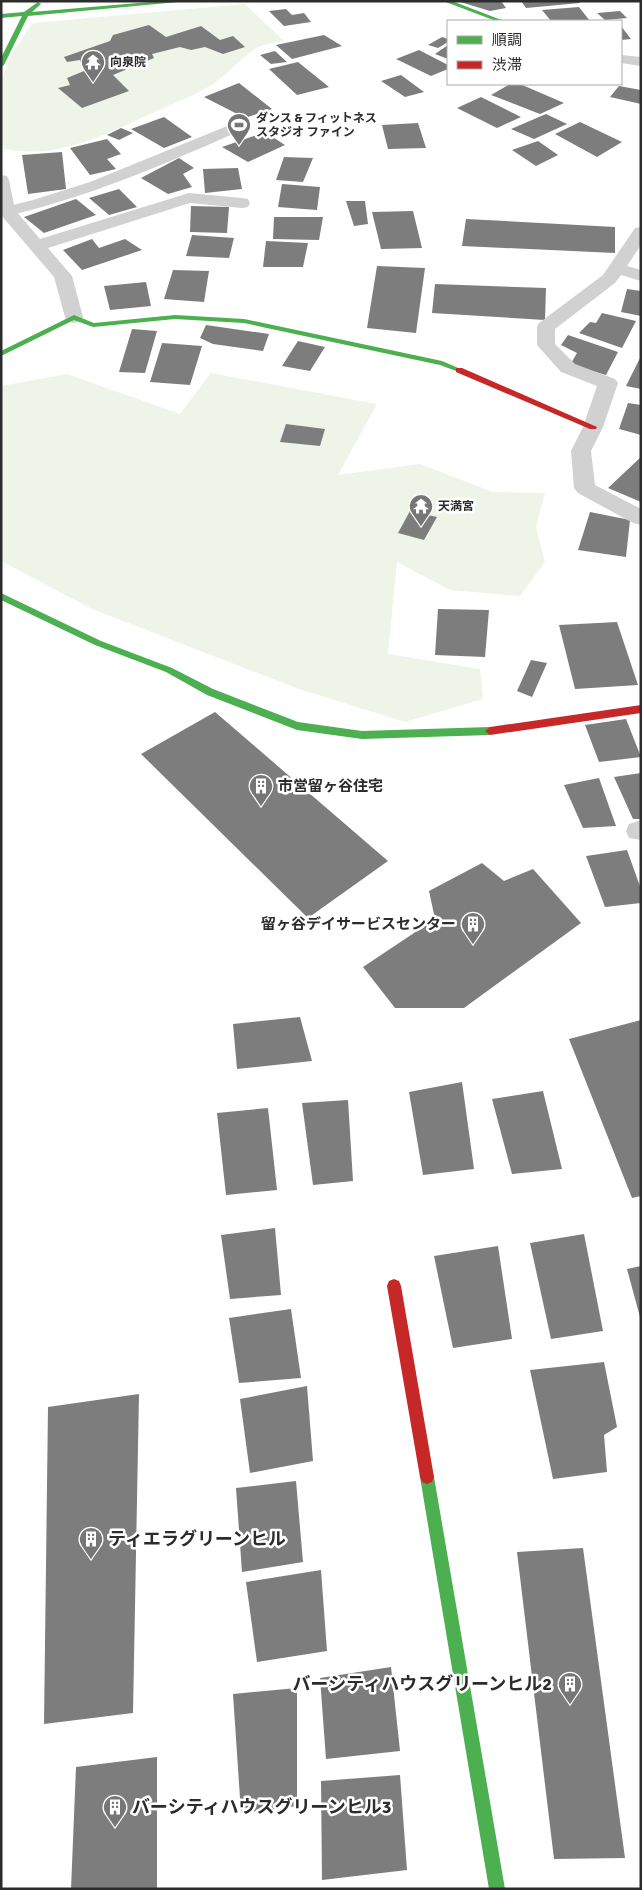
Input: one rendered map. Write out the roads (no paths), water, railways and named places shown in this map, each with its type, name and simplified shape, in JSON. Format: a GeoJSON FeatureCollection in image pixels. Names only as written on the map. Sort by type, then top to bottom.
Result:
{"type":"FeatureCollection","features":[{"type":"Feature","properties":{"kind":"street"},"geometry":{"type":"LineString","coordinates":[[1,65],[26,14],[41,1]]}},
{"type":"Feature","properties":{"kind":"street"},"geometry":{"type":"LineString","coordinates":[[1,16],[186,1]]}},
{"type":"Feature","properties":{"kind":"street"},"geometry":{"type":"LineString","coordinates":[[446,1],[497,20]]}},
{"type":"Feature","properties":{"kind":"street"},"geometry":{"type":"LineString","coordinates":[[622,59],[641,62]]}},
{"type":"Feature","properties":{"kind":"street"},"geometry":{"type":"LineString","coordinates":[[1,180],[7,211],[63,276],[74,317]]}},
{"type":"Feature","properties":{"kind":"street"},"geometry":{"type":"LineString","coordinates":[[36,246],[189,198],[242,203]]}},
{"type":"Feature","properties":{"kind":"street"},"geometry":{"type":"LineString","coordinates":[[641,232],[609,279],[546,327],[546,345],[568,368],[608,384],[593,427],[581,451],[585,488],[641,518]]}},
{"type":"Feature","properties":{"kind":"street"},"geometry":{"type":"LineString","coordinates":[[616,268],[641,276]]}},
{"type":"Feature","properties":{"kind":"street"},"geometry":{"type":"LineString","coordinates":[[1,354],[74,317],[93,325],[175,317],[244,320],[442,363],[593,427]]}},
{"type":"Feature","properties":{"kind":"street"},"geometry":{"type":"LineString","coordinates":[[1,596],[98,643],[169,670],[210,692],[297,726],[362,735],[494,731],[641,709]]}},
{"type":"Feature","properties":{"kind":"street"},"geometry":{"type":"LineString","coordinates":[[394,1286],[497,1889]]}},
{"type":"Feature","properties":{"kind":"lane"},"geometry":{"type":"LineString","coordinates":[[7,211],[40,204],[113,180],[237,127]]}},
{"type":"Feature","properties":{"kind":"place","name":"向泉院"},"geometry":{"type":"Point","coordinates":[93,83]}},
{"type":"Feature","properties":{"kind":"place","name":"ダンス & フィットネス スタジオ ファイン"},"geometry":{"type":"Point","coordinates":[239,146]}},
{"type":"Feature","properties":{"kind":"place","name":"天満宮"},"geometry":{"type":"Point","coordinates":[421,527]}},
{"type":"Feature","properties":{"kind":"place","name":"市営留ヶ谷住宅"},"geometry":{"type":"Point","coordinates":[261,807]}},
{"type":"Feature","properties":{"kind":"place","name":"留ヶ谷デイサービスセンター"},"geometry":{"type":"Point","coordinates":[473,945]}},
{"type":"Feature","properties":{"kind":"place","name":"ティエラグリーンヒル"},"geometry":{"type":"Point","coordinates":[91,1560]}},
{"type":"Feature","properties":{"kind":"place","name":"バーシティハウスグリーンヒル2"},"geometry":{"type":"Point","coordinates":[570,1705]}},
{"type":"Feature","properties":{"kind":"place","name":"バーシティハウスグリーンヒル3"},"geometry":{"type":"Point","coordinates":[115,1828]}}]}
